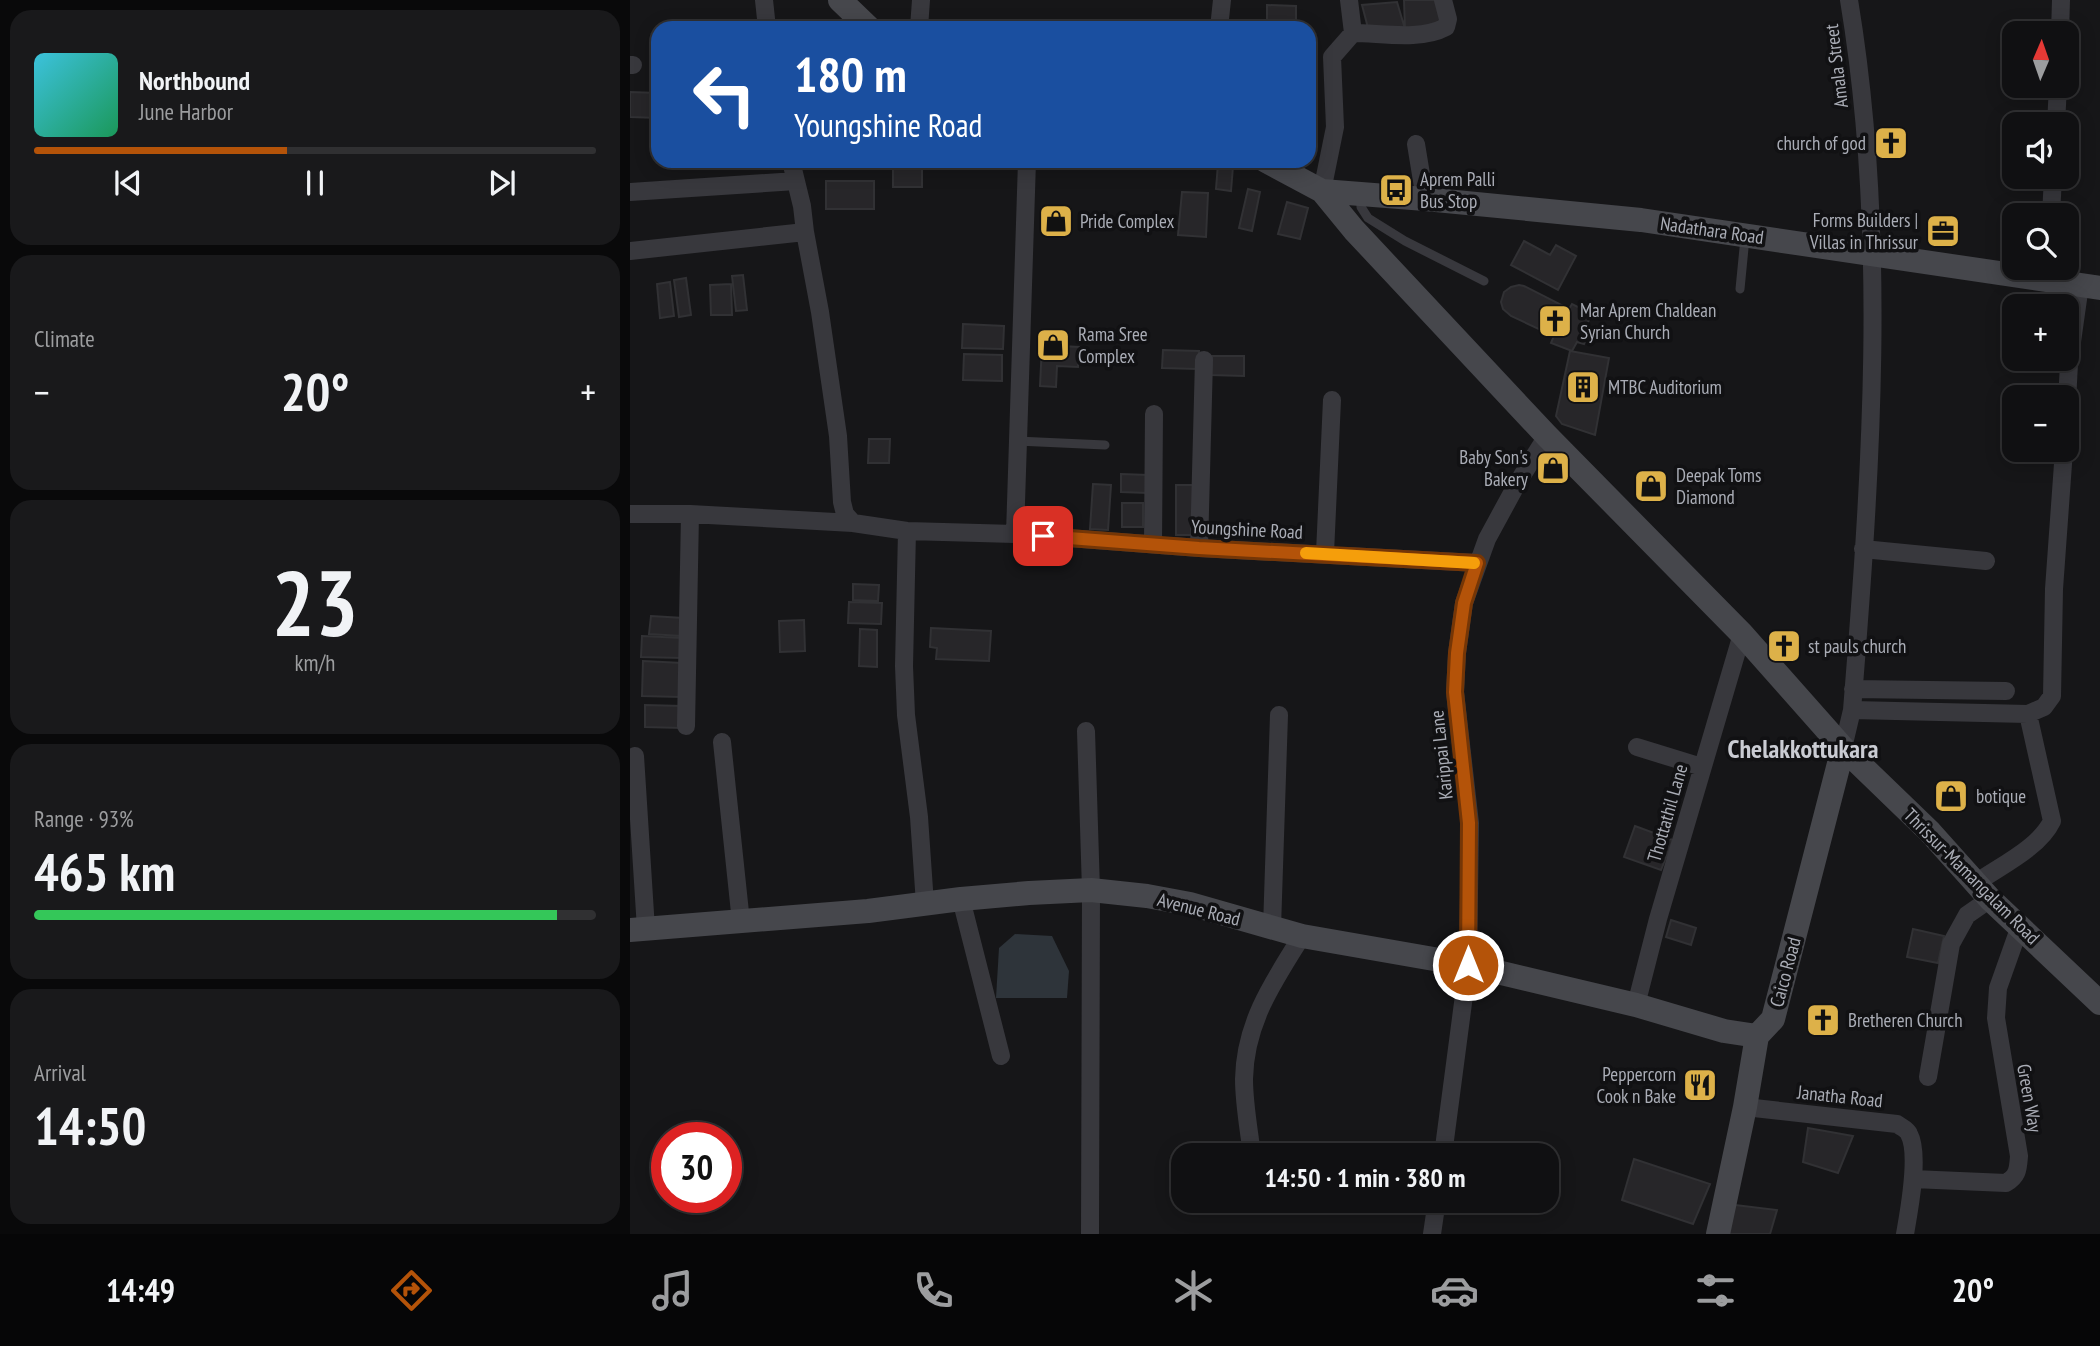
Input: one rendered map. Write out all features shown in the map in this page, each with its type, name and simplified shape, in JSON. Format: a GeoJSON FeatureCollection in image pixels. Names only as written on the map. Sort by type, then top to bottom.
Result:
{"type":"FeatureCollection","features":[{"type":"Feature","properties":{"kind":"main road"},"geometry":{"type":"LineString","coordinates":[[840,0],[862,21]]}},
{"type":"Feature","properties":{"kind":"main road"},"geometry":{"type":"LineString","coordinates":[[1279,168],[1322,191]]}},
{"type":"Feature","properties":{"kind":"main road","name":"Nadathara Road"},"geometry":{"type":"LineString","coordinates":[[1322,191],[1641,220],[2002,269]]}},
{"type":"Feature","properties":{"kind":"main road","name":"Thrissur-Mamangalam Road"},"geometry":{"type":"LineString","coordinates":[[1322,191],[1354,230],[1547,436],[1742,634],[1843,748],[1930,832],[1983,891],[2100,1003]]}},
{"type":"Feature","properties":{"kind":"main road","name":"Nadathara Road"},"geometry":{"type":"LineString","coordinates":[[2068,280],[2090,286]]}},
{"type":"Feature","properties":{"kind":"main road","name":"Caico Road"},"geometry":{"type":"LineString","coordinates":[[1718,1234],[1757,1036],[1773,1019],[1843,748]]}},
{"type":"Feature","properties":{"kind":"main road","name":"Avenue Road"},"geometry":{"type":"LineString","coordinates":[[638,930],[1029,892],[1091,890],[1190,904],[1302,936],[1468,965],[1636,1005],[1724,1031],[1757,1036]]}},
{"type":"Feature","properties":{"kind":"street"},"geometry":{"type":"LineString","coordinates":[[765,0],[766,21]]}},
{"type":"Feature","properties":{"kind":"street"},"geometry":{"type":"LineString","coordinates":[[920,21],[921,0]]}},
{"type":"Feature","properties":{"kind":"street"},"geometry":{"type":"LineString","coordinates":[[1220,21],[1222,0]]}},
{"type":"Feature","properties":{"kind":"street"},"geometry":{"type":"LineString","coordinates":[[1322,191],[1335,127],[1332,57],[1353,33],[1349,0]]}},
{"type":"Feature","properties":{"kind":"street"},"geometry":{"type":"LineString","coordinates":[[1353,33],[1413,34],[1438,31],[1446,27],[1448,19],[1443,0]]}},
{"type":"Feature","properties":{"kind":"street","name":"Amala Street"},"geometry":{"type":"LineString","coordinates":[[1843,748],[1852,710],[1870,454],[1870,202],[1849,0]]}},
{"type":"Feature","properties":{"kind":"street"},"geometry":{"type":"LineString","coordinates":[[2060,21],[2061,0]]}},
{"type":"Feature","properties":{"kind":"street"},"geometry":{"type":"LineString","coordinates":[[1416,144],[1425,199]]}},
{"type":"Feature","properties":{"kind":"street"},"geometry":{"type":"LineString","coordinates":[[793,168],[820,312],[838,436],[842,502],[845,514],[853,523]]}},
{"type":"Feature","properties":{"kind":"street"},"geometry":{"type":"LineString","coordinates":[[1015,534],[1027,168]]}},
{"type":"Feature","properties":{"kind":"street"},"geometry":{"type":"LineString","coordinates":[[630,192],[796,181]]}},
{"type":"Feature","properties":{"kind":"street"},"geometry":{"type":"LineString","coordinates":[[630,251],[805,232]]}},
{"type":"Feature","properties":{"kind":"street"},"geometry":{"type":"LineString","coordinates":[[2068,385],[2069,363],[2090,286]]}},
{"type":"Feature","properties":{"kind":"street"},"geometry":{"type":"LineString","coordinates":[[1199,548],[1204,360]]}},
{"type":"Feature","properties":{"kind":"street"},"geometry":{"type":"LineString","coordinates":[[1325,554],[1332,400]]}},
{"type":"Feature","properties":{"kind":"street"},"geometry":{"type":"LineString","coordinates":[[1153,544],[1154,414]]}},
{"type":"Feature","properties":{"kind":"street","name":"Karippai Lane"},"geometry":{"type":"LineString","coordinates":[[1445,1143],[1468,965],[1469,823],[1455,692],[1464,603],[1487,539],[1547,436]]}},
{"type":"Feature","properties":{"kind":"street"},"geometry":{"type":"LineString","coordinates":[[1852,710],[2028,714],[2044,707],[2052,696],[2054,589],[2063,462]]}},
{"type":"Feature","properties":{"kind":"street"},"geometry":{"type":"LineString","coordinates":[[686,726],[690,513]]}},
{"type":"Feature","properties":{"kind":"street","name":"Youngshine Road"},"geometry":{"type":"LineString","coordinates":[[630,514],[690,513],[853,523],[907,531],[1015,534],[1199,548],[1477,563]]}},
{"type":"Feature","properties":{"kind":"street"},"geometry":{"type":"LineString","coordinates":[[907,531],[904,666],[906,715],[919,817],[925,904]]}},
{"type":"Feature","properties":{"kind":"street"},"geometry":{"type":"LineString","coordinates":[[1863,549],[1986,561]]}},
{"type":"Feature","properties":{"kind":"street","name":"Thottathil Lane"},"geometry":{"type":"LineString","coordinates":[[1636,1005],[1658,919],[1742,634]]}},
{"type":"Feature","properties":{"kind":"street"},"geometry":{"type":"LineString","coordinates":[[1853,689],[2006,691]]}},
{"type":"Feature","properties":{"kind":"street"},"geometry":{"type":"LineString","coordinates":[[1928,1077],[1951,944],[1983,891],[2046,832],[2052,821],[2028,714]]}},
{"type":"Feature","properties":{"kind":"street"},"geometry":{"type":"LineString","coordinates":[[1272,928],[1279,715]]}},
{"type":"Feature","properties":{"kind":"street"},"geometry":{"type":"LineString","coordinates":[[1086,731],[1091,890],[1090,1234]]}},
{"type":"Feature","properties":{"kind":"street"},"geometry":{"type":"LineString","coordinates":[[722,742],[741,922]]}},
{"type":"Feature","properties":{"kind":"street"},"geometry":{"type":"LineString","coordinates":[[1637,747],[1702,767]]}},
{"type":"Feature","properties":{"kind":"street"},"geometry":{"type":"LineString","coordinates":[[635,756],[638,930]]}},
{"type":"Feature","properties":{"kind":"street"},"geometry":{"type":"LineString","coordinates":[[961,899],[1001,1056]]}},
{"type":"Feature","properties":{"kind":"street","name":"Green Way"},"geometry":{"type":"LineString","coordinates":[[1913,1180],[2006,1183],[2014,1179],[2019,1156],[1996,1018],[1998,988],[2020,926]]}},
{"type":"Feature","properties":{"kind":"street"},"geometry":{"type":"LineString","coordinates":[[1251,1143],[1244,1081],[1247,1051],[1266,993],[1302,936]]}},
{"type":"Feature","properties":{"kind":"street","name":"Janatha Road"},"geometry":{"type":"LineString","coordinates":[[1745,1107],[1896,1124],[1909,1132],[1913,1147],[1913,1180],[1905,1234]]}},
{"type":"Feature","properties":{"kind":"street"},"geometry":{"type":"LineString","coordinates":[[1432,1234],[1435,1213]]}},
{"type":"Feature","properties":{"kind":"lane"},"geometry":{"type":"LineString","coordinates":[[1361,194],[1362,207],[1368,218],[1405,241],[1484,281]]}},
{"type":"Feature","properties":{"kind":"lane"},"geometry":{"type":"LineString","coordinates":[[1740,289],[1746,234]]}},
{"type":"Feature","properties":{"kind":"lane"},"geometry":{"type":"LineString","coordinates":[[1017,440],[1105,445]]}},
{"type":"Feature","properties":{"kind":"shaded area"},"geometry":{"type":"Polygon","coordinates":[[[1015,934],[1052,936],[1069,971],[1067,998],[996,998],[999,948],[1015,934]]]}},
{"type":"Feature","properties":{"kind":"building"},"geometry":{"type":"Polygon","coordinates":[[[1404,0],[1436,0],[1442,25],[1405,29],[1404,0]]]}},
{"type":"Feature","properties":{"kind":"building"},"geometry":{"type":"Polygon","coordinates":[[[1397,2],[1405,29],[1368,28],[1362,5],[1397,2]]]}},
{"type":"Feature","properties":{"kind":"building"},"geometry":{"type":"Polygon","coordinates":[[[1267,5],[1296,6],[1296,21],[1267,21],[1267,5]]]}},
{"type":"Feature","properties":{"kind":"building"},"geometry":{"type":"Polygon","coordinates":[[[630,92],[651,93],[651,118],[630,117],[630,92]]]}},
{"type":"Feature","properties":{"kind":"building"},"geometry":{"type":"Polygon","coordinates":[[[893,168],[922,168],[922,187],[893,187],[893,168]]]}},
{"type":"Feature","properties":{"kind":"building"},"geometry":{"type":"Polygon","coordinates":[[[1218,168],[1233,168],[1231,191],[1216,189],[1218,168]]]}},
{"type":"Feature","properties":{"kind":"building"},"geometry":{"type":"Polygon","coordinates":[[[826,181],[874,181],[874,209],[826,209],[826,181]]]}},
{"type":"Feature","properties":{"kind":"building"},"geometry":{"type":"Polygon","coordinates":[[[1248,189],[1260,192],[1252,231],[1239,228],[1248,189]]]}},
{"type":"Feature","properties":{"kind":"building"},"geometry":{"type":"Polygon","coordinates":[[[1182,192],[1208,193],[1206,237],[1178,235],[1182,192]]]}},
{"type":"Feature","properties":{"kind":"building"},"geometry":{"type":"Polygon","coordinates":[[[1287,202],[1308,208],[1300,239],[1278,234],[1287,202]]]}},
{"type":"Feature","properties":{"kind":"building"},"geometry":{"type":"Polygon","coordinates":[[[1524,241],[1550,255],[1556,245],[1576,256],[1558,290],[1511,265],[1524,241]]]}},
{"type":"Feature","properties":{"kind":"building"},"geometry":{"type":"Polygon","coordinates":[[[743,275],[747,310],[736,311],[732,276],[743,275]]]}},
{"type":"Feature","properties":{"kind":"building"},"geometry":{"type":"Polygon","coordinates":[[[686,278],[691,315],[679,317],[674,280],[686,278]]]}},
{"type":"Feature","properties":{"kind":"building"},"geometry":{"type":"Polygon","coordinates":[[[670,282],[674,316],[660,318],[657,284],[670,282]]]}},
{"type":"Feature","properties":{"kind":"building"},"geometry":{"type":"Polygon","coordinates":[[[731,284],[732,315],[711,315],[710,285],[731,284]]]}},
{"type":"Feature","properties":{"kind":"building","name":"Mar Aprem Chaldean Syrian Church"},"geometry":{"type":"Polygon","coordinates":[[[1519,285],[1569,309],[1572,304],[1592,314],[1586,326],[1591,328],[1584,344],[1577,342],[1572,351],[1551,343],[1554,336],[1511,316],[1503,309],[1501,302],[1504,292],[1519,285]]]}},
{"type":"Feature","properties":{"kind":"building"},"geometry":{"type":"Polygon","coordinates":[[[963,324],[1004,326],[1003,349],[962,348],[963,324]]]}},
{"type":"Feature","properties":{"kind":"building"},"geometry":{"type":"Polygon","coordinates":[[[1042,345],[1079,347],[1078,367],[1057,366],[1056,387],[1040,386],[1042,345]]]}},
{"type":"Feature","properties":{"kind":"building"},"geometry":{"type":"Polygon","coordinates":[[[1163,350],[1199,351],[1198,369],[1162,368],[1163,350]]]}},
{"type":"Feature","properties":{"kind":"building","name":"MTBC Auditorium"},"geometry":{"type":"Polygon","coordinates":[[[1570,351],[1609,358],[1595,435],[1562,424],[1556,416],[1570,351]]]}},
{"type":"Feature","properties":{"kind":"building"},"geometry":{"type":"Polygon","coordinates":[[[964,354],[1002,355],[1002,381],[963,380],[964,354]]]}},
{"type":"Feature","properties":{"kind":"building"},"geometry":{"type":"Polygon","coordinates":[[[1212,356],[1244,356],[1244,376],[1211,375],[1212,356]]]}},
{"type":"Feature","properties":{"kind":"building"},"geometry":{"type":"Polygon","coordinates":[[[869,439],[890,439],[889,463],[868,463],[869,439]]]}},
{"type":"Feature","properties":{"kind":"building"},"geometry":{"type":"Polygon","coordinates":[[[1121,474],[1148,475],[1148,493],[1121,492],[1121,474]]]}},
{"type":"Feature","properties":{"kind":"building"},"geometry":{"type":"Polygon","coordinates":[[[1093,484],[1111,485],[1108,530],[1090,529],[1093,484]]]}},
{"type":"Feature","properties":{"kind":"building"},"geometry":{"type":"Polygon","coordinates":[[[1176,485],[1195,485],[1195,535],[1176,535],[1176,485]]]}},
{"type":"Feature","properties":{"kind":"building"},"geometry":{"type":"Polygon","coordinates":[[[1122,503],[1143,503],[1143,527],[1122,527],[1122,503]]]}},
{"type":"Feature","properties":{"kind":"building"},"geometry":{"type":"Polygon","coordinates":[[[853,584],[879,585],[878,601],[853,600],[853,584]]]}},
{"type":"Feature","properties":{"kind":"building"},"geometry":{"type":"Polygon","coordinates":[[[849,602],[882,603],[881,624],[848,623],[849,602]]]}},
{"type":"Feature","properties":{"kind":"building"},"geometry":{"type":"Polygon","coordinates":[[[651,616],[683,618],[682,636],[649,634],[651,616]]]}},
{"type":"Feature","properties":{"kind":"building"},"geometry":{"type":"Polygon","coordinates":[[[804,620],[805,651],[780,652],[779,621],[804,620]]]}},
{"type":"Feature","properties":{"kind":"building"},"geometry":{"type":"Polygon","coordinates":[[[931,628],[991,631],[989,661],[936,659],[937,648],[930,647],[931,628]]]}},
{"type":"Feature","properties":{"kind":"building"},"geometry":{"type":"Polygon","coordinates":[[[860,629],[877,630],[877,667],[859,666],[860,629]]]}},
{"type":"Feature","properties":{"kind":"building"},"geometry":{"type":"Polygon","coordinates":[[[642,636],[682,638],[682,658],[641,657],[642,636]]]}},
{"type":"Feature","properties":{"kind":"building"},"geometry":{"type":"Polygon","coordinates":[[[643,661],[682,663],[681,697],[642,696],[643,661]]]}},
{"type":"Feature","properties":{"kind":"building"},"geometry":{"type":"Polygon","coordinates":[[[645,705],[682,706],[682,728],[645,727],[645,705]]]}},
{"type":"Feature","properties":{"kind":"building"},"geometry":{"type":"Polygon","coordinates":[[[1635,826],[1673,840],[1661,870],[1624,857],[1635,826]]]}},
{"type":"Feature","properties":{"kind":"building"},"geometry":{"type":"Polygon","coordinates":[[[1671,920],[1696,928],[1691,945],[1666,937],[1671,920]]]}},
{"type":"Feature","properties":{"kind":"building"},"geometry":{"type":"Polygon","coordinates":[[[1913,929],[1944,936],[1938,963],[1907,957],[1913,929]]]}},
{"type":"Feature","properties":{"kind":"building"},"geometry":{"type":"Polygon","coordinates":[[[1808,1128],[1853,1136],[1838,1173],[1803,1162],[1808,1128]]]}},
{"type":"Feature","properties":{"kind":"building"},"geometry":{"type":"Polygon","coordinates":[[[1634,1159],[1710,1184],[1693,1224],[1622,1200],[1634,1159]]]}},
{"type":"Feature","properties":{"kind":"building"},"geometry":{"type":"Polygon","coordinates":[[[1735,1205],[1777,1210],[1770,1234],[1728,1234],[1735,1205]]]}},
{"type":"Feature","properties":{"kind":"slow traffic"},"geometry":{"type":"LineString","coordinates":[[1306,553],[1474,563]]}},
{"type":"Feature","properties":{"kind":"place","name":"church of god"},"geometry":{"type":"Point","coordinates":[1891,143]}},
{"type":"Feature","properties":{"kind":"place","name":"Aprem Palli Bus Stop"},"geometry":{"type":"Point","coordinates":[1396,190]}},
{"type":"Feature","properties":{"kind":"place","name":"Pride Complex"},"geometry":{"type":"Point","coordinates":[1056,221]}},
{"type":"Feature","properties":{"kind":"place","name":"Forms Builders | Villas in Thrissur"},"geometry":{"type":"Point","coordinates":[1943,231]}},
{"type":"Feature","properties":{"kind":"place","name":"Mar Aprem Chaldean Syrian Church"},"geometry":{"type":"Point","coordinates":[1555,321]}},
{"type":"Feature","properties":{"kind":"place","name":"Rama Sree Complex"},"geometry":{"type":"Point","coordinates":[1053,345]}},
{"type":"Feature","properties":{"kind":"place","name":"MTBC Auditorium"},"geometry":{"type":"Point","coordinates":[1583,387]}},
{"type":"Feature","properties":{"kind":"place","name":"Baby Son's Bakery"},"geometry":{"type":"Point","coordinates":[1553,468]}},
{"type":"Feature","properties":{"kind":"place","name":"Deepak Toms Diamond"},"geometry":{"type":"Point","coordinates":[1651,486]}},
{"type":"Feature","properties":{"kind":"place","name":"st pauls church"},"geometry":{"type":"Point","coordinates":[1784,646]}},
{"type":"Feature","properties":{"kind":"place","name":"botique"},"geometry":{"type":"Point","coordinates":[1951,796]}},
{"type":"Feature","properties":{"kind":"place","name":"Bretheren Church"},"geometry":{"type":"Point","coordinates":[1823,1020]}},
{"type":"Feature","properties":{"kind":"place","name":"Peppercorn Cook n Bake"},"geometry":{"type":"Point","coordinates":[1700,1085]}},
{"type":"Feature","properties":{"kind":"district","name":"Chelakkottukara"},"geometry":{"type":"Point","coordinates":[1803,748]}},
{"type":"Feature","properties":{"kind":"route"},"geometry":{"type":"LineString","coordinates":[[1043,536],[1199,548],[1477,563],[1464,603],[1455,692],[1469,823],[1468,965]]}}]}
